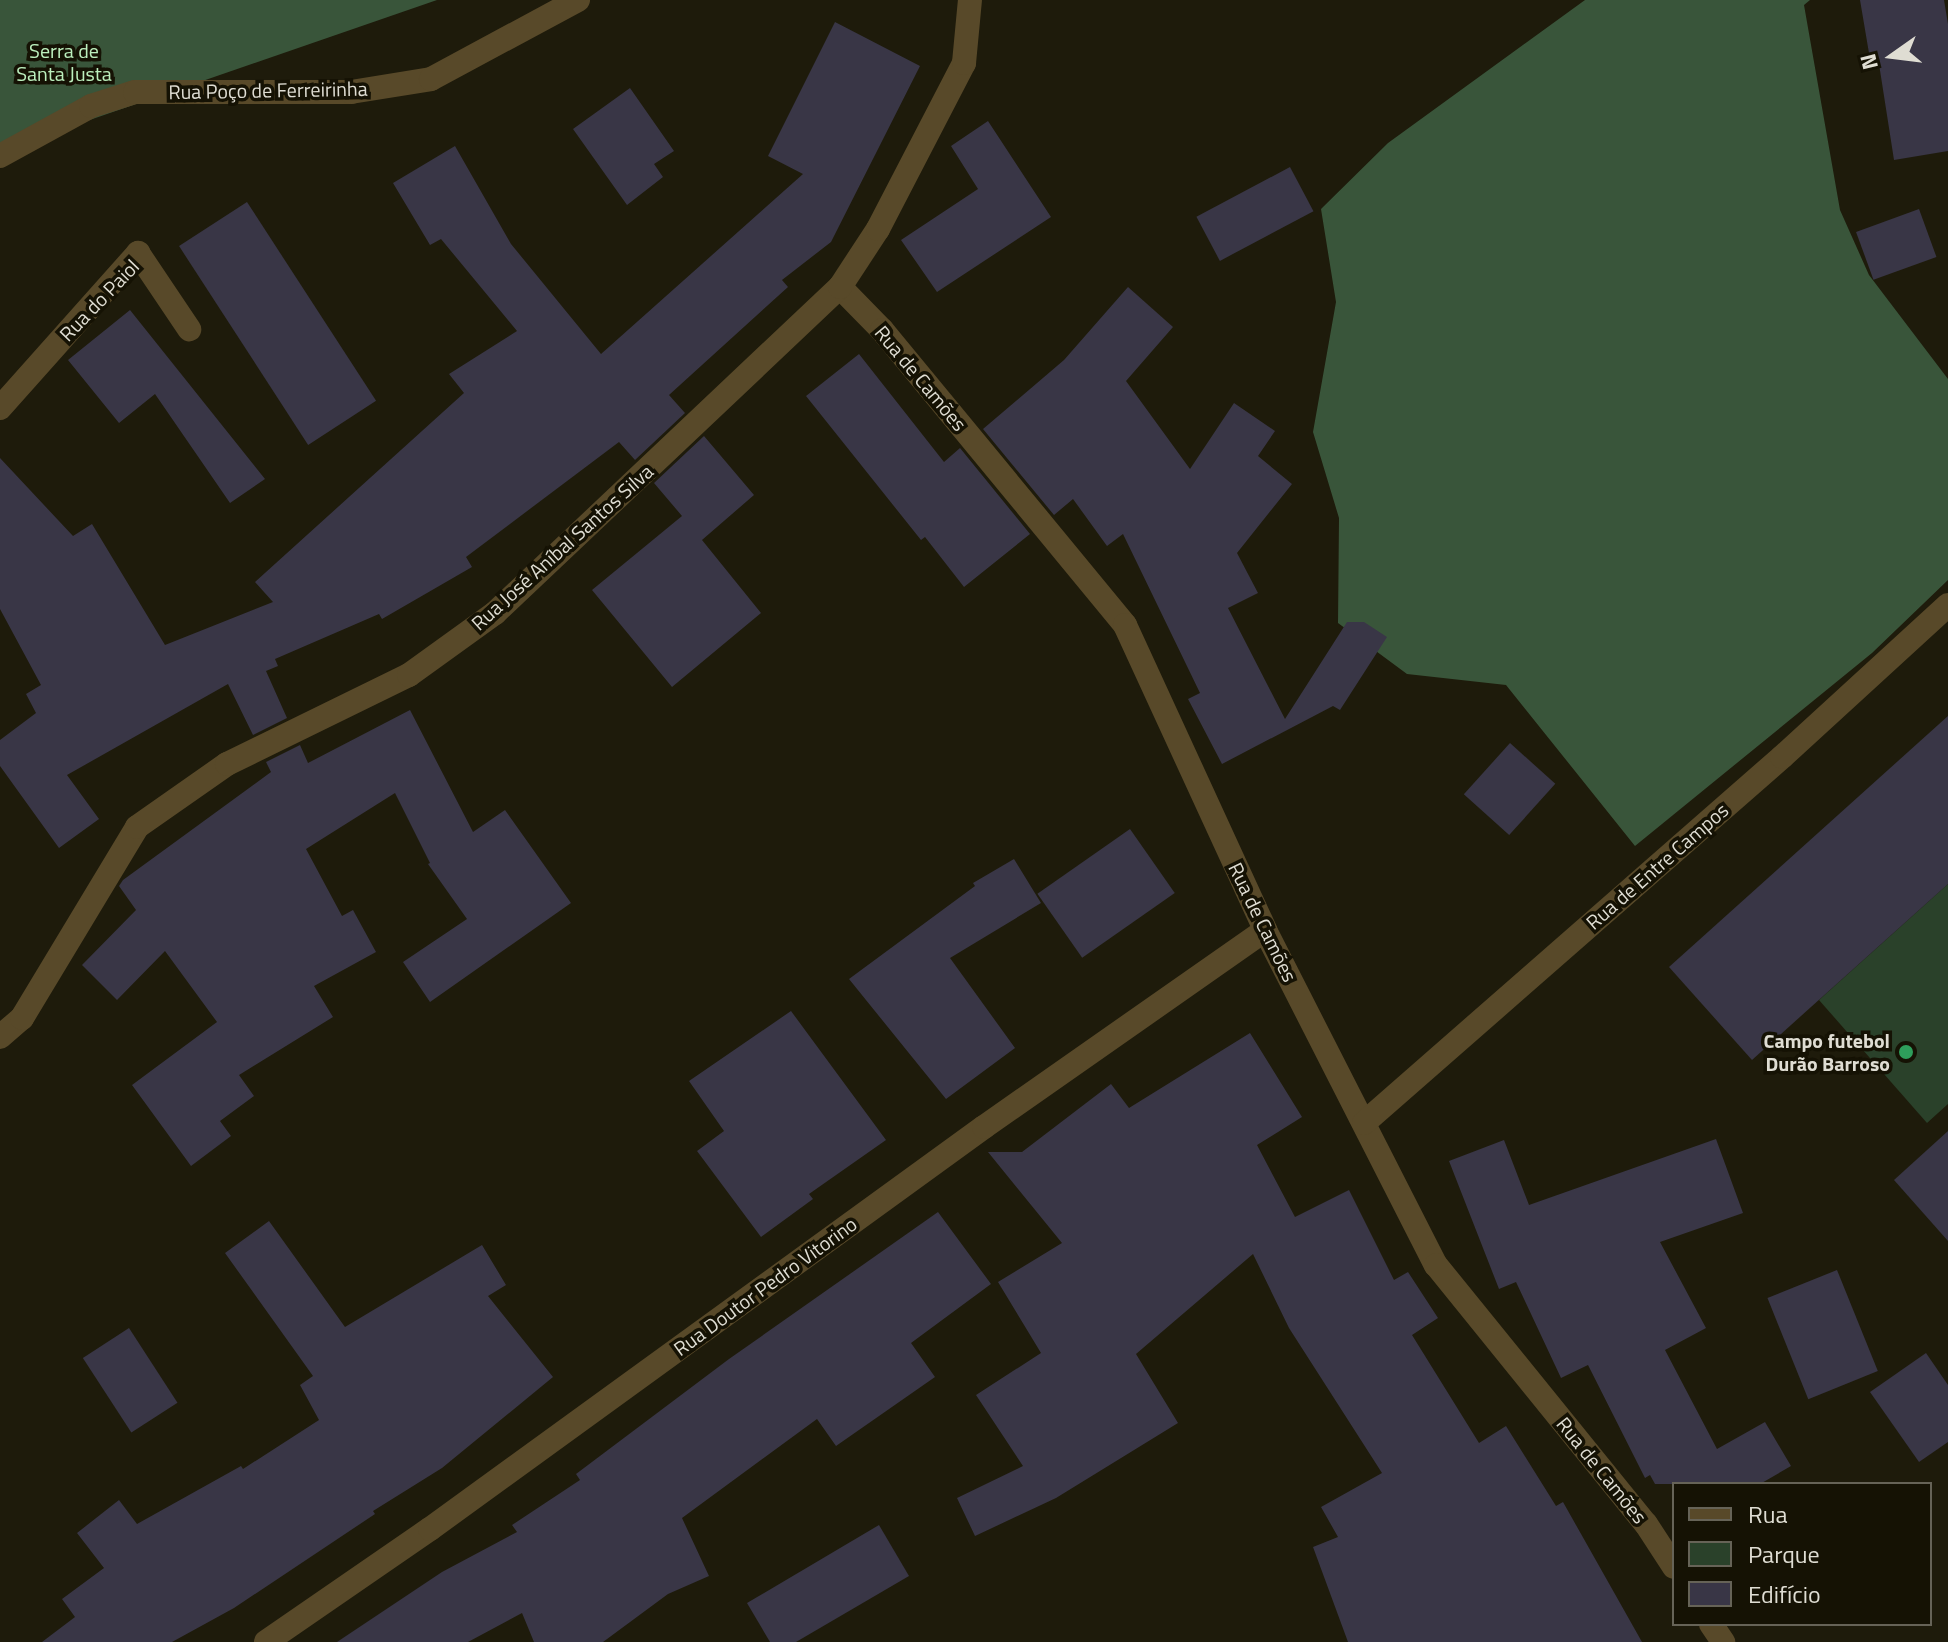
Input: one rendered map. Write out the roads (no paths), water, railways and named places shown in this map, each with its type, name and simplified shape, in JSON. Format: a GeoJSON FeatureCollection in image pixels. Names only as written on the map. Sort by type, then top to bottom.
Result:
{"type":"FeatureCollection","features":[{"type":"Feature","properties":{"kind":"street","name":"Rua Poço de Ferreirinha"},"geometry":{"type":"LineString","coordinates":[[0,156],[91,106],[135,92],[351,92],[431,79],[578,0]]}},
{"type":"Feature","properties":{"kind":"street","name":"Rua José Aníbal Santos Silva"},"geometry":{"type":"LineString","coordinates":[[0,1037],[22,1018],[137,827],[227,764],[409,675],[495,613],[840,287],[878,229],[964,63],[970,0]]}},
{"type":"Feature","properties":{"kind":"street","name":"Rua do Paiol"},"geometry":{"type":"LineString","coordinates":[[0,408],[138,253],[189,329]]}},
{"type":"Feature","properties":{"kind":"street","name":"Rua de Camões"},"geometry":{"type":"LineString","coordinates":[[840,287],[882,330],[1125,625],[1265,930],[1436,1265],[1646,1524],[1672,1564]]}},
{"type":"Feature","properties":{"kind":"street","name":"Rua de Entre Campos"},"geometry":{"type":"LineString","coordinates":[[1364,1123],[1782,757],[1948,605]]}},
{"type":"Feature","properties":{"kind":"street","name":"Rua Doutor Pedro Vitorino"},"geometry":{"type":"LineString","coordinates":[[266,1642],[430,1529],[984,1127],[1265,930]]}},
{"type":"Feature","properties":{"kind":"place","name":"Campo futebol Durão Barroso"},"geometry":{"type":"Point","coordinates":[1906,1052]}},
{"type":"Feature","properties":{"kind":"park label","name":"Serra de Santa Justa"},"geometry":{"type":"Point","coordinates":[64,62]}}]}
